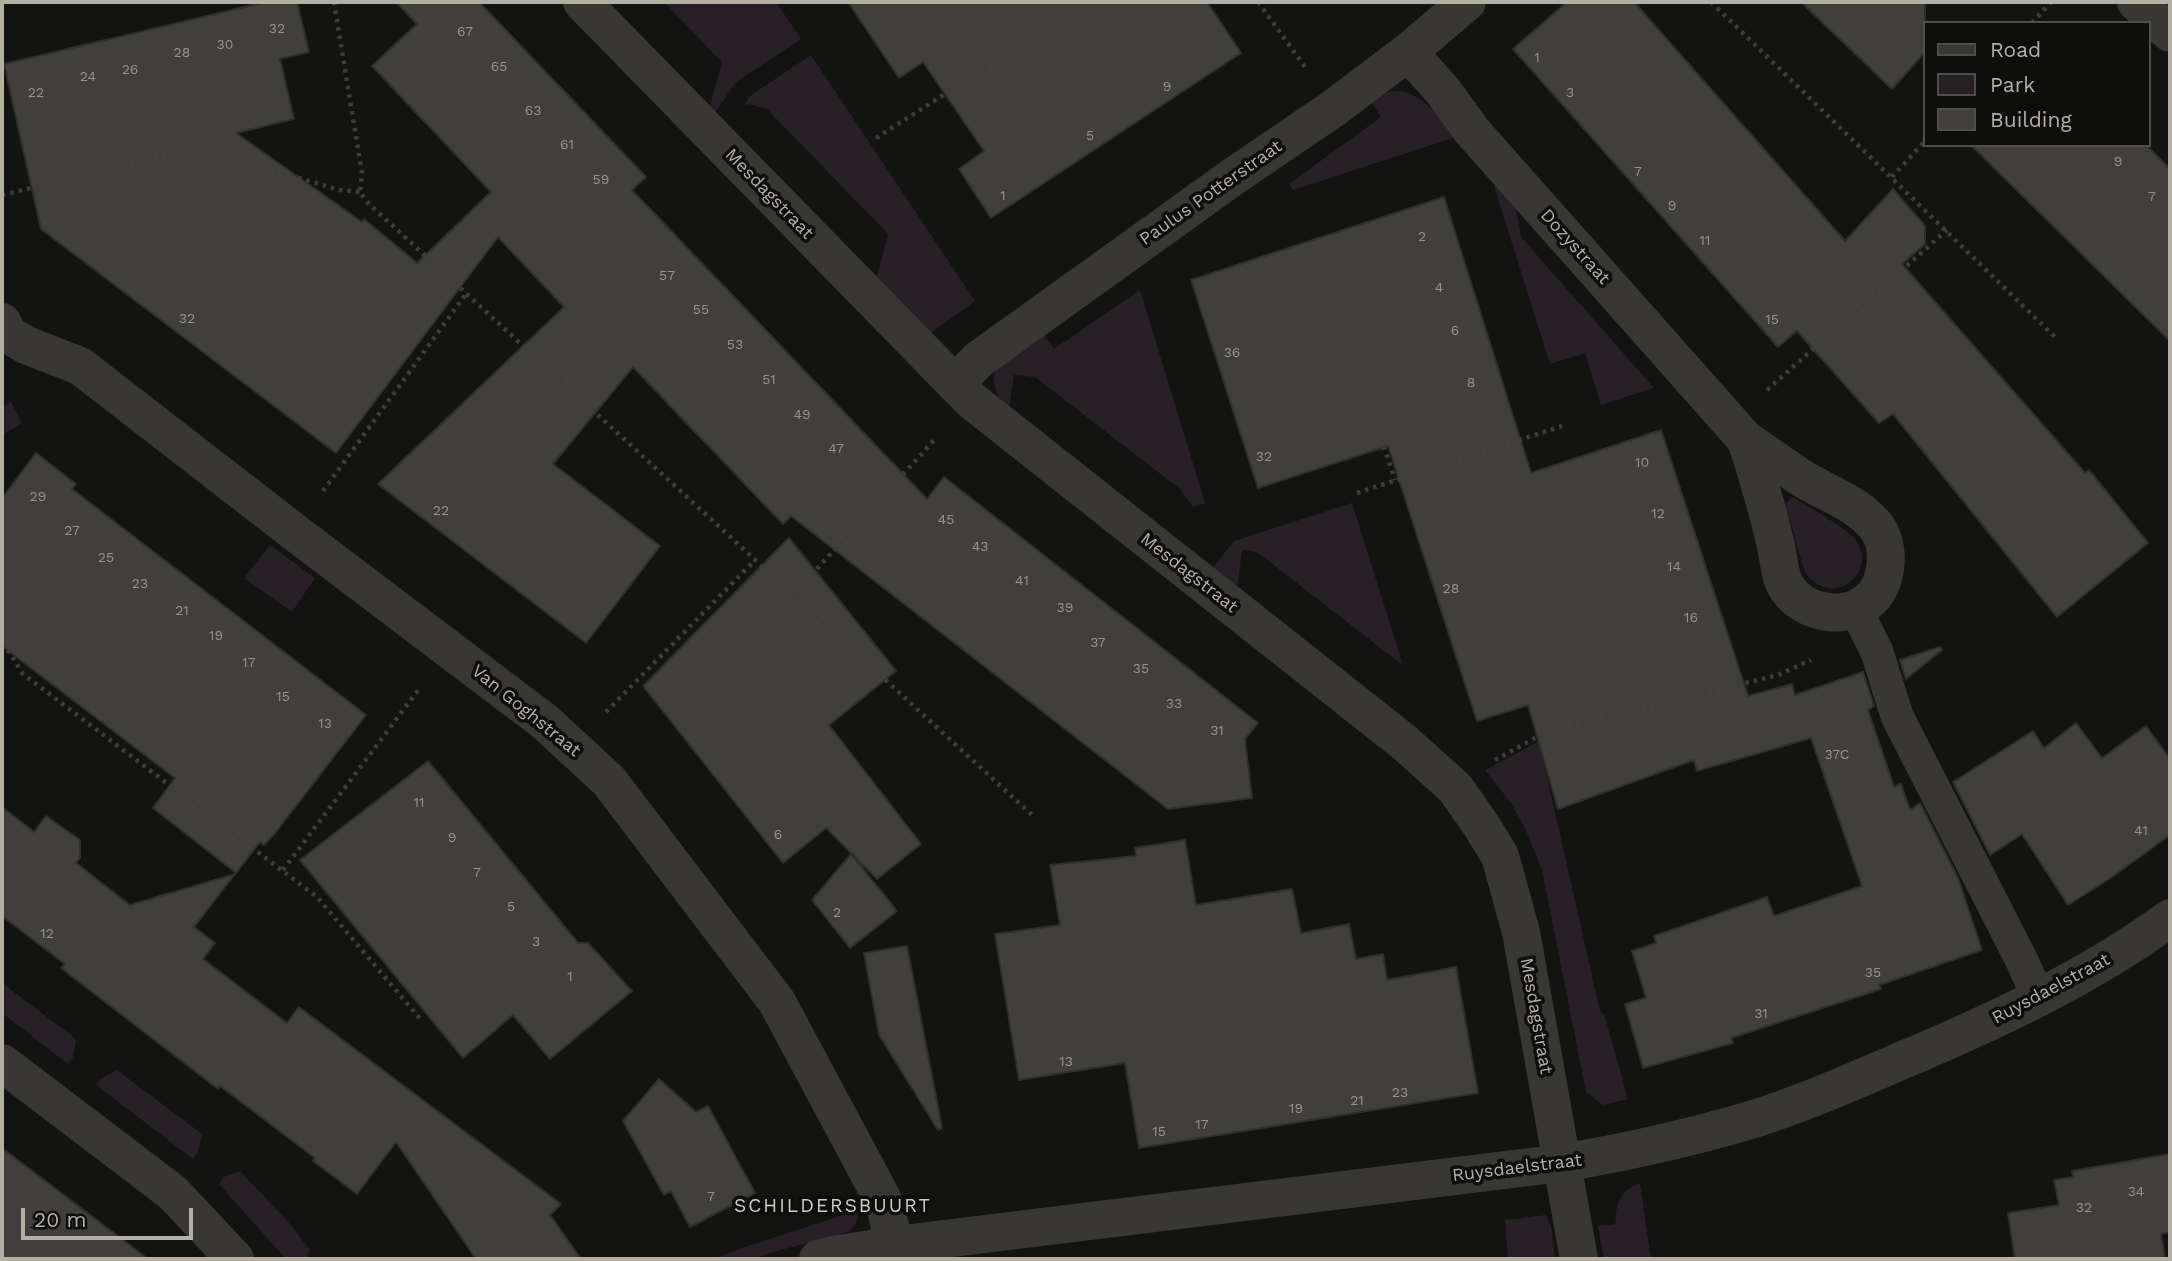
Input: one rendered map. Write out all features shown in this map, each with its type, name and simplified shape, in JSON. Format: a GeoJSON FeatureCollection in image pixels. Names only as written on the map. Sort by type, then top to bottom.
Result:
{"type":"FeatureCollection","features":[{"type":"Feature","properties":{"kind":"street","name":"Mesdagstraat"},"geometry":{"type":"LineString","coordinates":[[582,2],[963,392],[1405,743],[1455,788],[1500,856],[1510,889],[1521,932],[1579,1259]]}},
{"type":"Feature","properties":{"kind":"street","name":"Paulus Potterstraat"},"geometry":{"type":"LineString","coordinates":[[963,392],[978,360],[1234,176],[1334,108],[1467,2]]}},
{"type":"Feature","properties":{"kind":"street"},"geometry":{"type":"LineString","coordinates":[[2136,2],[2170,33]]}},
{"type":"Feature","properties":{"kind":"street","name":"Dozystraat"},"geometry":{"type":"LineString","coordinates":[[1408,51],[1443,91],[1472,131],[1746,440],[1802,478],[1860,511],[1878,530],[1886,552],[1885,571],[1878,589],[1868,602],[1846,610],[1820,611],[1798,601],[1786,587],[1764,495],[1746,440]]}},
{"type":"Feature","properties":{"kind":"street","name":"Van Goghstraat"},"geometry":{"type":"LineString","coordinates":[[4,334],[42,353],[80,366],[544,721],[609,781],[777,1002],[883,1200],[895,1245]]}},
{"type":"Feature","properties":{"kind":"street","name":"Ruysdaelstraat"},"geometry":{"type":"LineString","coordinates":[[818,1259],[895,1245],[1562,1163],[1669,1143],[1756,1118],[1838,1088],[1934,1047],[2038,997],[2129,948],[2170,918]]}},
{"type":"Feature","properties":{"kind":"street"},"geometry":{"type":"LineString","coordinates":[[2,1063],[173,1194],[235,1259]]}},
{"type":"Feature","properties":{"kind":"lane"},"geometry":{"type":"LineString","coordinates":[[1846,610],[1877,652],[1897,716],[2016,948],[2038,997]]}},
{"type":"Feature","properties":{"kind":"path"},"geometry":{"type":"LineString","coordinates":[[334,2],[362,173],[360,192],[368,203],[1032,815]]}},
{"type":"Feature","properties":{"kind":"path"},"geometry":{"type":"LineString","coordinates":[[876,138],[987,67],[1007,2]]}},
{"type":"Feature","properties":{"kind":"path"},"geometry":{"type":"LineString","coordinates":[[1258,2],[1334,108]]}},
{"type":"Feature","properties":{"kind":"path"},"geometry":{"type":"LineString","coordinates":[[1711,2],[2059,340]]}},
{"type":"Feature","properties":{"kind":"path"},"geometry":{"type":"LineString","coordinates":[[2034,21],[2051,2]]}},
{"type":"Feature","properties":{"kind":"path"},"geometry":{"type":"LineString","coordinates":[[1892,177],[1924,142]]}},
{"type":"Feature","properties":{"kind":"path"},"geometry":{"type":"LineString","coordinates":[[2,195],[195,148],[340,190],[360,192]]}},
{"type":"Feature","properties":{"kind":"path"},"geometry":{"type":"LineString","coordinates":[[1757,398],[1947,230]]}},
{"type":"Feature","properties":{"kind":"path"},"geometry":{"type":"LineString","coordinates":[[293,531],[466,294]]}},
{"type":"Feature","properties":{"kind":"path"},"geometry":{"type":"LineString","coordinates":[[1365,390],[1395,480]]}},
{"type":"Feature","properties":{"kind":"path"},"geometry":{"type":"LineString","coordinates":[[794,594],[963,392]]}},
{"type":"Feature","properties":{"kind":"path"},"geometry":{"type":"LineString","coordinates":[[1357,493],[1562,426]]}},
{"type":"Feature","properties":{"kind":"path"},"geometry":{"type":"LineString","coordinates":[[572,747],[755,560]]}},
{"type":"Feature","properties":{"kind":"path"},"geometry":{"type":"LineString","coordinates":[[1577,601],[1613,715]]}},
{"type":"Feature","properties":{"kind":"path"},"geometry":{"type":"LineString","coordinates":[[1455,788],[1474,772],[1546,732],[1778,676],[1824,654],[1835,642],[1846,610]]}},
{"type":"Feature","properties":{"kind":"path"},"geometry":{"type":"LineString","coordinates":[[8,650],[23,674],[317,897],[422,1021]]}},
{"type":"Feature","properties":{"kind":"path"},"geometry":{"type":"LineString","coordinates":[[284,870],[450,650]]}},
{"type":"Feature","properties":{"kind":"green space"},"geometry":{"type":"Polygon","coordinates":[[[664,2],[776,2],[801,39],[736,82],[714,114],[709,109],[722,62],[664,2]]]}},
{"type":"Feature","properties":{"kind":"green space"},"geometry":{"type":"Polygon","coordinates":[[[811,55],[975,301],[928,335],[876,280],[888,234],[767,109],[744,105],[750,96],[811,55]]]}},
{"type":"Feature","properties":{"kind":"green space"},"geometry":{"type":"Polygon","coordinates":[[[1405,92],[1422,101],[1456,137],[1293,190],[1289,184],[1381,117],[1370,100],[1383,93],[1405,92]]]}},
{"type":"Feature","properties":{"kind":"green space"},"geometry":{"type":"Polygon","coordinates":[[[1497,184],[1515,205],[1521,237],[1654,388],[1601,405],[1585,353],[1550,364],[1494,186],[1497,184]]]}},
{"type":"Feature","properties":{"kind":"green space"},"geometry":{"type":"Polygon","coordinates":[[[1140,290],[1205,503],[1193,507],[1180,489],[1035,377],[1014,375],[1009,409],[1001,401],[995,388],[995,371],[1041,331],[1054,349],[1140,290]]]}},
{"type":"Feature","properties":{"kind":"green space"},"geometry":{"type":"Polygon","coordinates":[[[11,402],[22,423],[2,435],[2,407],[11,402]]]}},
{"type":"Feature","properties":{"kind":"green space"},"geometry":{"type":"Polygon","coordinates":[[[1791,498],[1838,525],[1857,542],[1862,554],[1861,565],[1849,583],[1827,588],[1805,573],[1785,504],[1791,498]]]}},
{"type":"Feature","properties":{"kind":"green space"},"geometry":{"type":"Polygon","coordinates":[[[1352,503],[1401,664],[1257,552],[1242,550],[1237,589],[1212,569],[1234,541],[1352,503]]]}},
{"type":"Feature","properties":{"kind":"green space"},"geometry":{"type":"Polygon","coordinates":[[[270,545],[315,578],[292,612],[244,578],[270,545]]]}},
{"type":"Feature","properties":{"kind":"green space"},"geometry":{"type":"Polygon","coordinates":[[[1674,727],[1542,755],[1600,1011],[1604,1014],[1628,1099],[1603,1105],[1586,1092],[1542,870],[1524,826],[1511,803],[1485,770],[1551,735],[1674,727]]]}},
{"type":"Feature","properties":{"kind":"green space"},"geometry":{"type":"Polygon","coordinates":[[[2,983],[76,1039],[73,1058],[68,1064],[2,1013],[2,983]]]}},
{"type":"Feature","properties":{"kind":"green space"},"geometry":{"type":"Polygon","coordinates":[[[117,1070],[202,1134],[198,1152],[193,1159],[96,1085],[100,1079],[117,1070]]]}},
{"type":"Feature","properties":{"kind":"green space"},"geometry":{"type":"Polygon","coordinates":[[[240,1171],[289,1223],[310,1250],[307,1259],[286,1259],[219,1184],[224,1177],[240,1171]]]}},
{"type":"Feature","properties":{"kind":"green space"},"geometry":{"type":"Polygon","coordinates":[[[1640,1183],[1651,1259],[1604,1259],[1598,1226],[1616,1224],[1616,1210],[1620,1199],[1628,1189],[1640,1183]]]}},
{"type":"Feature","properties":{"kind":"green space"},"geometry":{"type":"Polygon","coordinates":[[[859,1211],[856,1224],[850,1231],[840,1235],[751,1259],[714,1259],[736,1250],[859,1211]]]}},
{"type":"Feature","properties":{"kind":"green space"},"geometry":{"type":"Polygon","coordinates":[[[1546,1215],[1551,1226],[1555,1257],[1508,1259],[1505,1220],[1546,1215]]]}},
{"type":"Feature","properties":{"kind":"building"},"geometry":{"type":"Polygon","coordinates":[[[266,2],[297,2],[309,52],[280,59],[294,119],[236,133],[362,222],[364,219],[417,263],[491,192],[372,66],[417,24],[396,2],[479,2],[646,177],[632,190],[927,499],[944,477],[1258,723],[1245,739],[1252,798],[1168,809],[791,516],[783,524],[633,367],[553,464],[660,546],[586,643],[378,484],[564,307],[498,237],[336,453],[41,229],[4,64],[266,2]]]}},
{"type":"Feature","properties":{"kind":"building"},"geometry":{"type":"Polygon","coordinates":[[[848,2],[1207,2],[1241,53],[991,218],[959,169],[984,151],[923,62],[899,78],[848,2]]]}},
{"type":"Feature","properties":{"kind":"building"},"geometry":{"type":"Polygon","coordinates":[[[1567,2],[1634,2],[1845,241],[1893,189],[1925,226],[1925,244],[1902,264],[2085,473],[2089,470],[2148,543],[2057,617],[1893,414],[1879,423],[1797,331],[1778,347],[1513,49],[1567,2]]]}},
{"type":"Feature","properties":{"kind":"building"},"geometry":{"type":"Polygon","coordinates":[[[1801,2],[1925,2],[1924,53],[1892,89],[1801,2]]]}},
{"type":"Feature","properties":{"kind":"building"},"geometry":{"type":"Polygon","coordinates":[[[1973,147],[2148,147],[2170,169],[2170,341],[1973,147]]]}},
{"type":"Feature","properties":{"kind":"building"},"geometry":{"type":"Polygon","coordinates":[[[1444,197],[1531,473],[1661,430],[1748,696],[1792,684],[1795,695],[1863,672],[1874,706],[1868,710],[1894,787],[1901,784],[1910,810],[1920,803],[1958,878],[1982,950],[1879,985],[1881,989],[1731,1038],[1733,1043],[1643,1068],[1625,1004],[1646,998],[1632,951],[1656,943],[1654,936],[1767,897],[1774,916],[1862,886],[1811,738],[1697,771],[1694,760],[1558,809],[1528,705],[1477,721],[1388,446],[1258,488],[1191,280],[1444,197]]]}},
{"type":"Feature","properties":{"kind":"building"},"geometry":{"type":"Polygon","coordinates":[[[36,453],[76,484],[72,489],[366,715],[276,832],[264,845],[260,842],[236,873],[153,808],[175,778],[2,646],[2,498],[36,453]]]}},
{"type":"Feature","properties":{"kind":"building"},"geometry":{"type":"Polygon","coordinates":[[[789,538],[896,671],[829,725],[921,844],[877,879],[826,828],[783,863],[643,686],[789,538]]]}},
{"type":"Feature","properties":{"kind":"building"},"geometry":{"type":"Polygon","coordinates":[[[1940,647],[1942,650],[1906,679],[1900,660],[1940,647]]]}},
{"type":"Feature","properties":{"kind":"building"},"geometry":{"type":"Polygon","coordinates":[[[2076,723],[2102,758],[2146,726],[2170,759],[2170,835],[2068,905],[2022,834],[1990,855],[1953,782],[2033,731],[2044,748],[2076,723]]]}},
{"type":"Feature","properties":{"kind":"building"},"geometry":{"type":"Polygon","coordinates":[[[428,761],[578,943],[588,943],[632,991],[550,1059],[513,1015],[463,1058],[300,860],[428,761]]]}},
{"type":"Feature","properties":{"kind":"building"},"geometry":{"type":"Polygon","coordinates":[[[2,807],[34,832],[46,816],[80,840],[80,858],[76,863],[130,905],[235,874],[194,927],[215,943],[203,959],[287,1023],[299,1007],[561,1204],[550,1215],[581,1259],[476,1259],[396,1142],[357,1194],[313,1161],[315,1158],[220,1086],[218,1089],[61,968],[65,964],[2,916],[2,807]]]}},
{"type":"Feature","properties":{"kind":"building"},"geometry":{"type":"Polygon","coordinates":[[[1185,840],[1196,905],[1292,889],[1301,933],[1349,924],[1356,959],[1383,954],[1387,980],[1456,967],[1478,1093],[1139,1148],[1125,1063],[1019,1080],[995,934],[1060,925],[1050,865],[1136,856],[1135,848],[1185,840]]]}},
{"type":"Feature","properties":{"kind":"building"},"geometry":{"type":"Polygon","coordinates":[[[851,854],[897,911],[850,948],[812,900],[851,854]]]}},
{"type":"Feature","properties":{"kind":"building"},"geometry":{"type":"Polygon","coordinates":[[[907,946],[942,1128],[938,1130],[879,1035],[864,953],[907,946]]]}},
{"type":"Feature","properties":{"kind":"building"},"geometry":{"type":"Polygon","coordinates":[[[659,1079],[696,1112],[708,1106],[755,1193],[690,1227],[671,1191],[664,1195],[623,1121],[659,1079]]]}},
{"type":"Feature","properties":{"kind":"building"},"geometry":{"type":"Polygon","coordinates":[[[2,1148],[148,1259],[2,1259],[2,1148]]]}},
{"type":"Feature","properties":{"kind":"building"},"geometry":{"type":"Polygon","coordinates":[[[2170,1154],[2170,1232],[2161,1234],[2165,1259],[2015,1259],[2008,1213],[2059,1205],[2054,1180],[2073,1177],[2072,1171],[2170,1154]]]}},
{"type":"Feature","properties":{"kind":"district","name":"SCHILDERSBUURT"},"geometry":{"type":"Point","coordinates":[833,1206]}}]}
